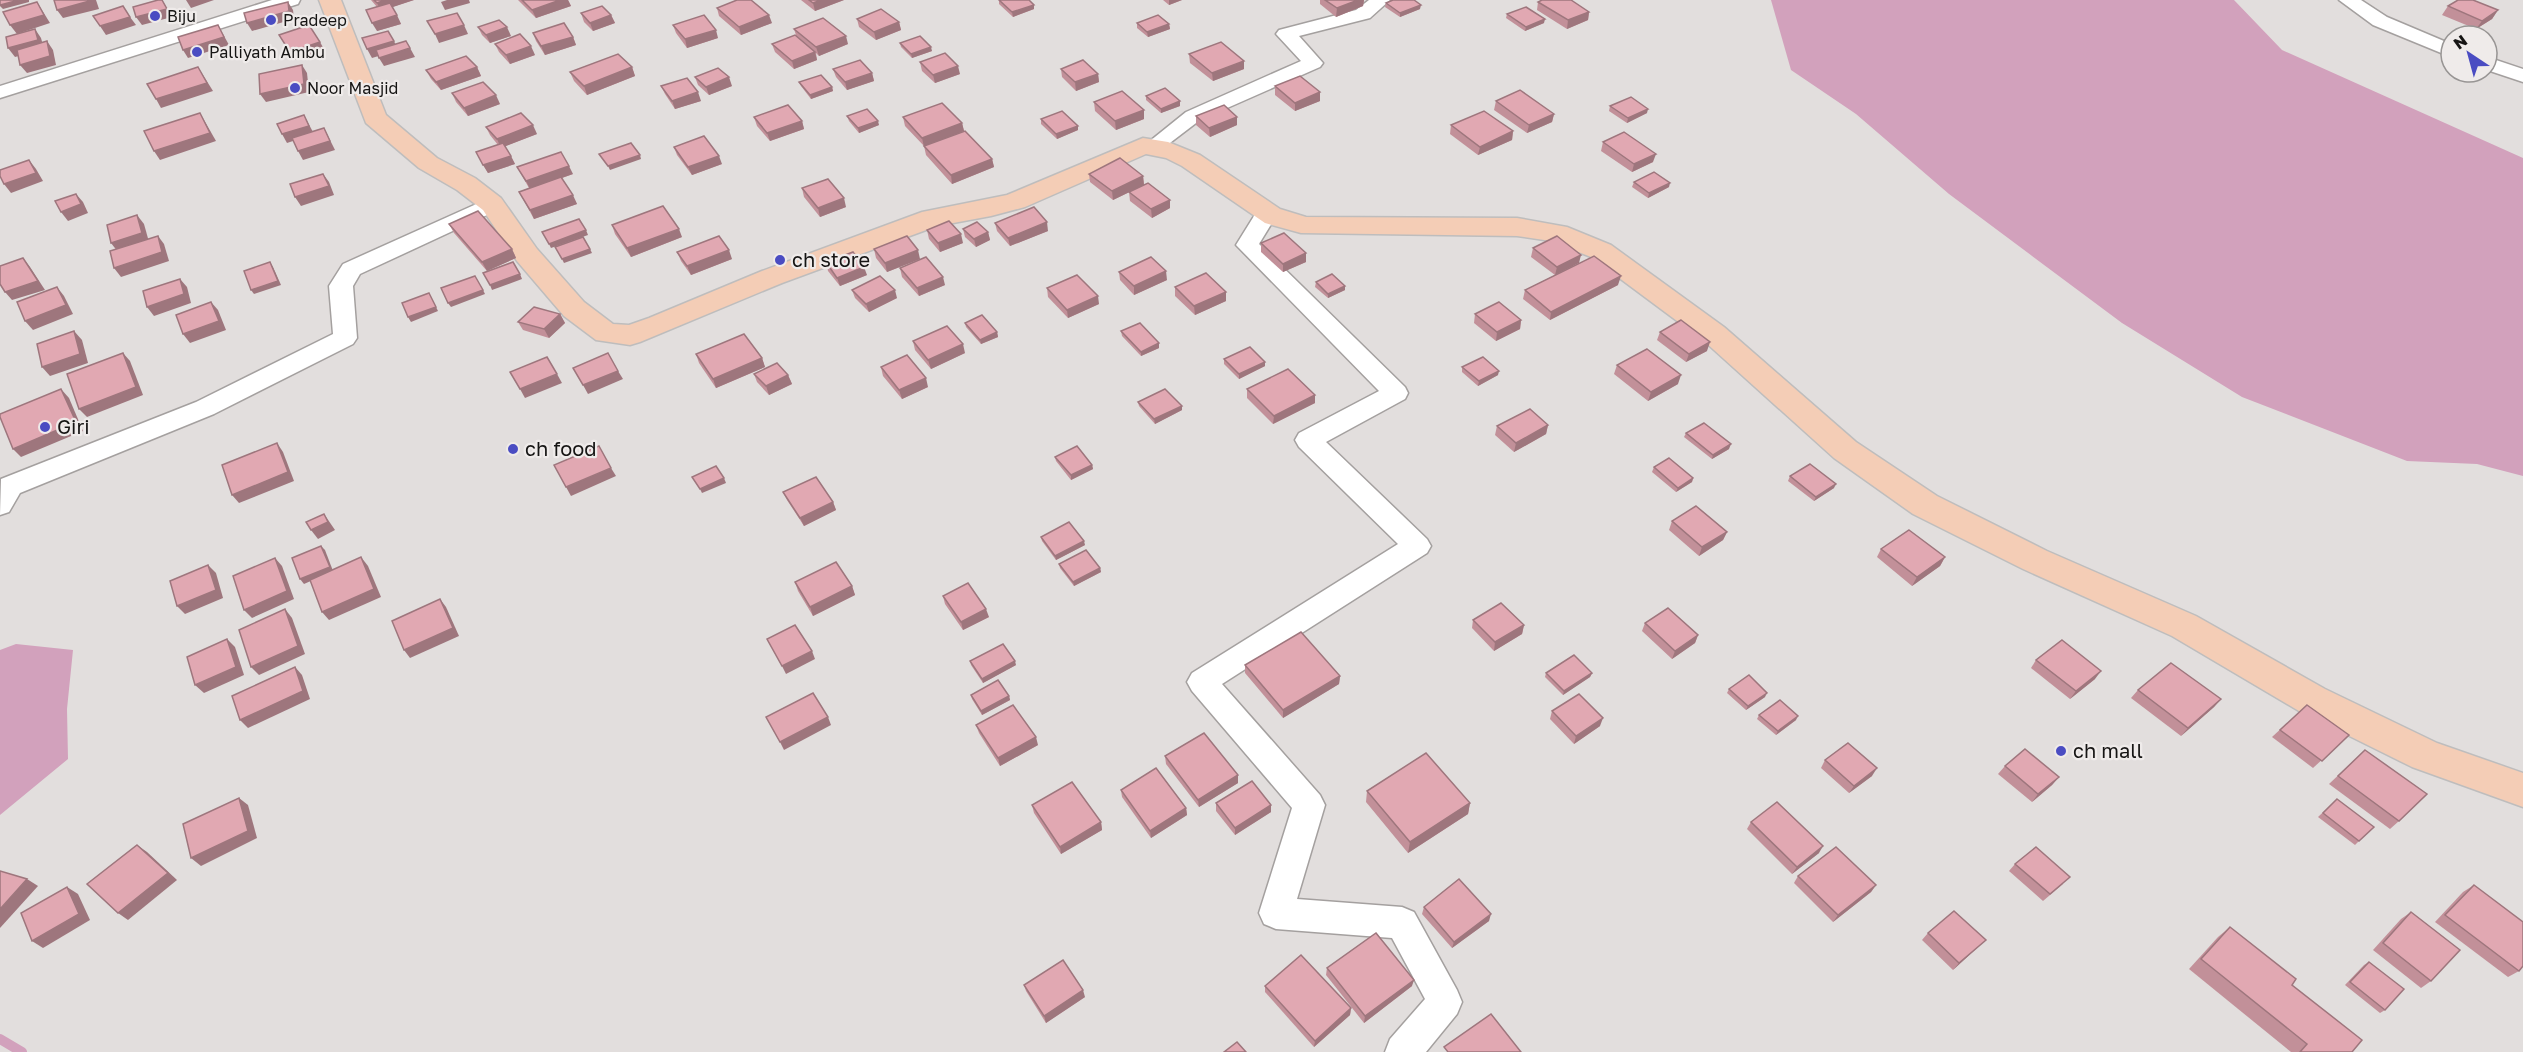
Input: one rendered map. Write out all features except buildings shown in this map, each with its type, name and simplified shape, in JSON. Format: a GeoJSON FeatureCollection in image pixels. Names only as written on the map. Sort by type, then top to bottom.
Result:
{"type":"FeatureCollection","features":[{"type":"Feature","properties":{"kind":"main road"},"geometry":{"type":"LineString","coordinates":[[332,0],[375,118],[428,163],[466,184],[492,204],[527,255],[574,309],[606,333],[630,335],[659,325],[772,277],[932,218],[1016,201],[1143,146],[1155,145],[1229,183],[1267,213],[1288,222],[1306,226],[1517,227],[1557,233],[1601,251],[1714,333],[1845,450],[1924,505],[2035,560],[2184,626],[2312,700],[2425,755],[2523,790]]}},
{"type":"Feature","properties":{"kind":"street"},"geometry":{"type":"LineString","coordinates":[[0,92],[291,0]]}},
{"type":"Feature","properties":{"kind":"street"},"geometry":{"type":"LineString","coordinates":[[1155,145],[1192,116],[1313,63],[1286,34],[1363,14],[1381,0]]}},
{"type":"Feature","properties":{"kind":"street"},"geometry":{"type":"LineString","coordinates":[[2348,0],[2380,21],[2439,46]]}},
{"type":"Feature","properties":{"kind":"street"},"geometry":{"type":"LineString","coordinates":[[2499,67],[2523,76]]}},
{"type":"Feature","properties":{"kind":"street"},"geometry":{"type":"LineString","coordinates":[[3,487],[205,408],[345,338],[341,286],[351,269],[492,204]]}},
{"type":"Feature","properties":{"kind":"street"},"geometry":{"type":"LineString","coordinates":[[1267,213],[1247,245],[1396,393],[1308,440],[1417,546],[1202,682],[1309,805],[1276,913],[1402,923],[1445,1002],[1402,1052]]}},
{"type":"Feature","properties":{"kind":"shaded area"},"geometry":{"type":"Polygon","coordinates":[[[1771,0],[2234,0],[2282,50],[2523,158],[2523,476],[2477,464],[2407,461],[2242,397],[2122,323],[1949,194],[1856,114],[1791,70],[1771,0]]]}},
{"type":"Feature","properties":{"kind":"shaded area"},"geometry":{"type":"Polygon","coordinates":[[[16,644],[73,650],[67,709],[68,759],[0,815],[0,650],[16,644]]]}},
{"type":"Feature","properties":{"kind":"waterway"},"geometry":{"type":"LineString","coordinates":[[0,1039],[22,1052]]}},
{"type":"Feature","properties":{"kind":"place","name":"Biju"},"geometry":{"type":"Point","coordinates":[155,16]}},
{"type":"Feature","properties":{"kind":"place","name":"Pradeep"},"geometry":{"type":"Point","coordinates":[271,20]}},
{"type":"Feature","properties":{"kind":"place","name":"Palliyath Ambu"},"geometry":{"type":"Point","coordinates":[197,52]}},
{"type":"Feature","properties":{"kind":"place","name":"Noor Masjid"},"geometry":{"type":"Point","coordinates":[295,88]}},
{"type":"Feature","properties":{"kind":"place","name":"ch store"},"geometry":{"type":"Point","coordinates":[780,260]}},
{"type":"Feature","properties":{"kind":"place","name":"Giri"},"geometry":{"type":"Point","coordinates":[45,427]}},
{"type":"Feature","properties":{"kind":"place","name":"ch food"},"geometry":{"type":"Point","coordinates":[513,449]}},
{"type":"Feature","properties":{"kind":"place","name":"ch mall"},"geometry":{"type":"Point","coordinates":[2061,751]}}]}
